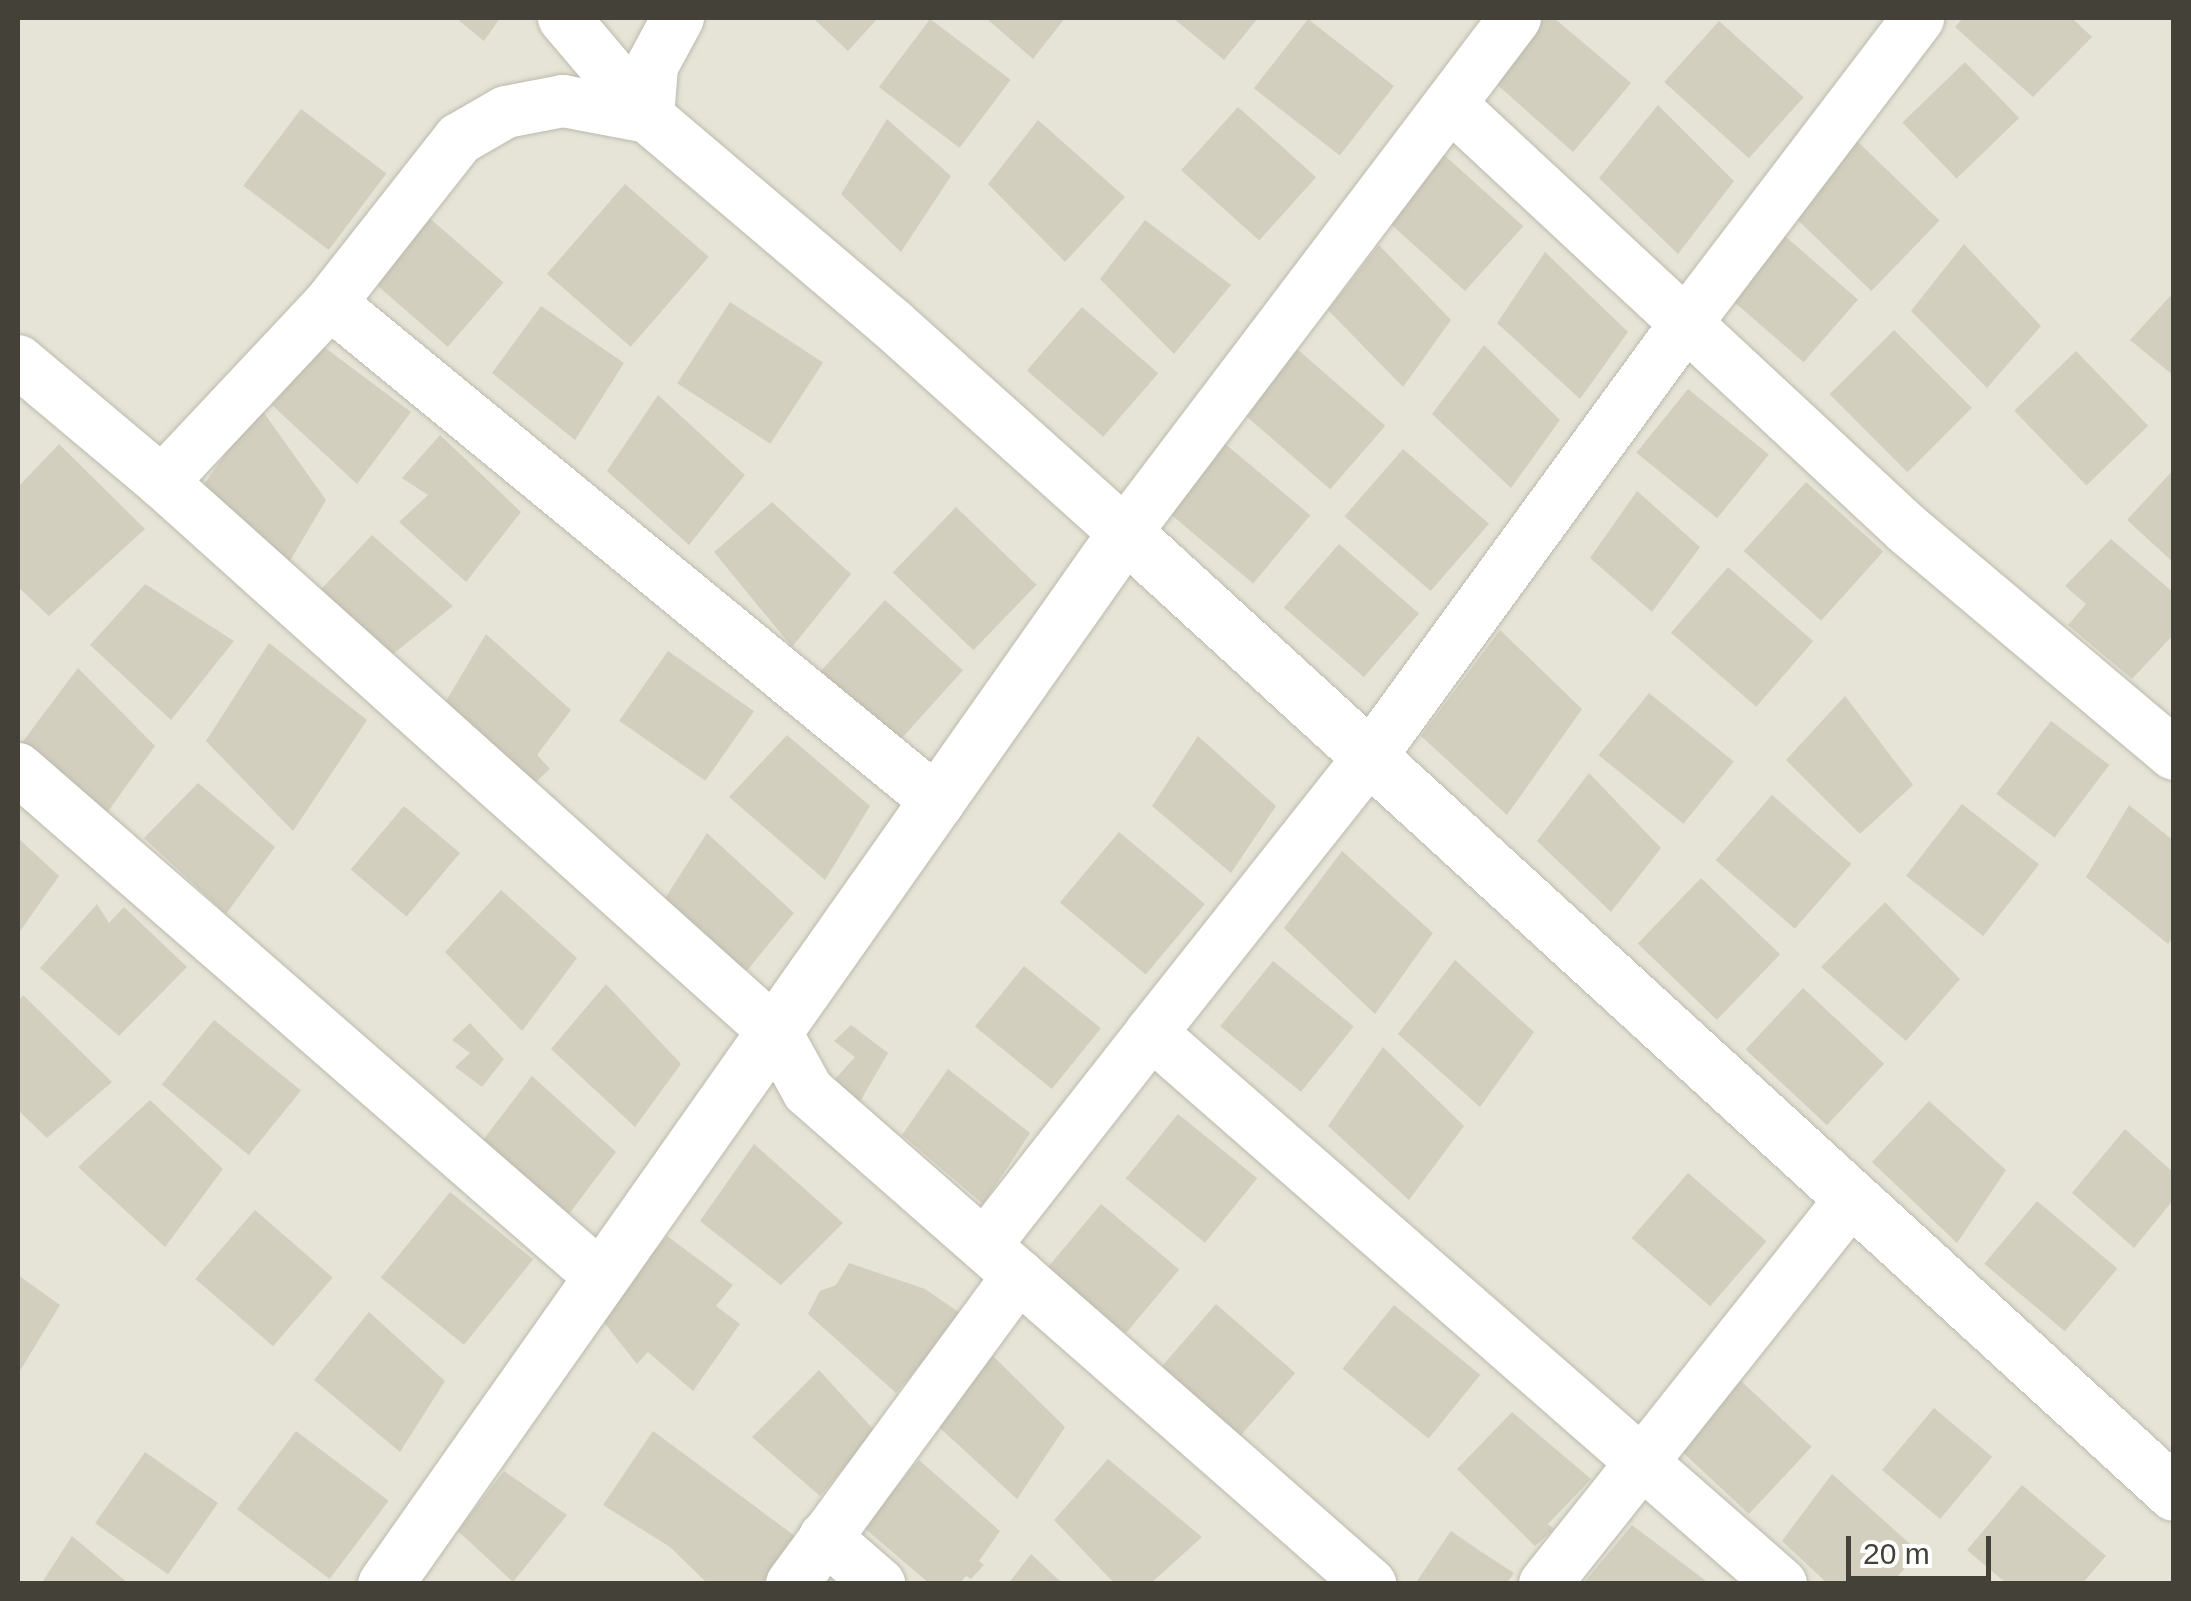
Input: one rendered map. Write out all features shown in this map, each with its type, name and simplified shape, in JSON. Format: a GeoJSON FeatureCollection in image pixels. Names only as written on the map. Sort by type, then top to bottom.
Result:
{"type":"FeatureCollection","features":[{"type":"Feature","properties":{"kind":"street"},"geometry":{"type":"LineString","coordinates":[[564,18],[648,117],[891,323],[1125,533],[2174,1492]]}},
{"type":"Feature","properties":{"kind":"street"},"geometry":{"type":"LineString","coordinates":[[648,117],[652,66],[678,18]]}},
{"type":"Feature","properties":{"kind":"street"},"geometry":{"type":"LineString","coordinates":[[385,1584],[1125,533],[1515,18]]}},
{"type":"Feature","properties":{"kind":"street"},"geometry":{"type":"LineString","coordinates":[[792,1584],[1150,1033],[1370,757],[1686,324],[1918,18]]}},
{"type":"Feature","properties":{"kind":"street"},"geometry":{"type":"LineString","coordinates":[[162,482],[330,304],[460,139],[506,112],[563,101],[648,117]]}},
{"type":"Feature","properties":{"kind":"street"},"geometry":{"type":"LineString","coordinates":[[1450,104],[1907,528],[2174,754]]}},
{"type":"Feature","properties":{"kind":"street"},"geometry":{"type":"LineString","coordinates":[[330,304],[938,802]]}},
{"type":"Feature","properties":{"kind":"street"},"geometry":{"type":"LineString","coordinates":[[18,362],[162,482],[776,1033],[808,1091],[1370,1584]]}},
{"type":"Feature","properties":{"kind":"street"},"geometry":{"type":"LineString","coordinates":[[18,769],[602,1278]]}},
{"type":"Feature","properties":{"kind":"street"},"geometry":{"type":"LineString","coordinates":[[1150,1033],[1782,1584]]}},
{"type":"Feature","properties":{"kind":"street"},"geometry":{"type":"LineString","coordinates":[[1545,1584],[1852,1198]]}},
{"type":"Feature","properties":{"kind":"street"},"geometry":{"type":"LineString","coordinates":[[826,1537],[879,1584]]}},
{"type":"Feature","properties":{"kind":"shaded area"},"geometry":{"type":"Polygon","coordinates":[[[18,18],[2173,18],[2173,1583],[18,1583],[18,18]]]}},
{"type":"Feature","properties":{"kind":"building"},"geometry":{"type":"Polygon","coordinates":[[[456,18],[500,18],[484,41],[456,18]]]}},
{"type":"Feature","properties":{"kind":"building"},"geometry":{"type":"Polygon","coordinates":[[[813,18],[878,18],[848,51],[813,18]]]}},
{"type":"Feature","properties":{"kind":"building"},"geometry":{"type":"Polygon","coordinates":[[[986,18],[1065,18],[1033,59],[986,18]]]}},
{"type":"Feature","properties":{"kind":"building"},"geometry":{"type":"Polygon","coordinates":[[[1173,18],[1258,18],[1224,60],[1173,18]]]}},
{"type":"Feature","properties":{"kind":"building"},"geometry":{"type":"Polygon","coordinates":[[[1543,18],[1554,18],[1631,83],[1573,152],[1493,81],[1543,18]]]}},
{"type":"Feature","properties":{"kind":"building"},"geometry":{"type":"Polygon","coordinates":[[[1963,18],[2072,18],[2092,37],[2033,97],[1955,27],[1963,18]]]}},
{"type":"Feature","properties":{"kind":"building"},"geometry":{"type":"Polygon","coordinates":[[[930,19],[1011,80],[960,148],[879,87],[930,19]]]}},
{"type":"Feature","properties":{"kind":"building"},"geometry":{"type":"Polygon","coordinates":[[[1308,19],[1394,86],[1340,155],[1254,88],[1308,19]]]}},
{"type":"Feature","properties":{"kind":"building"},"geometry":{"type":"Polygon","coordinates":[[[1719,21],[1804,97],[1749,158],[1664,82],[1719,21]]]}},
{"type":"Feature","properties":{"kind":"building"},"geometry":{"type":"Polygon","coordinates":[[[1965,62],[2019,118],[1957,179],[1902,122],[1965,62]]]}},
{"type":"Feature","properties":{"kind":"building"},"geometry":{"type":"Polygon","coordinates":[[[1658,105],[1734,181],[1678,254],[1599,178],[1658,105]]]}},
{"type":"Feature","properties":{"kind":"building"},"geometry":{"type":"Polygon","coordinates":[[[1238,107],[1316,177],[1259,240],[1181,170],[1238,107]]]}},
{"type":"Feature","properties":{"kind":"building"},"geometry":{"type":"Polygon","coordinates":[[[301,109],[386,173],[329,250],[243,186],[301,109]]]}},
{"type":"Feature","properties":{"kind":"building"},"geometry":{"type":"Polygon","coordinates":[[[887,119],[951,176],[901,252],[841,194],[887,119]]]}},
{"type":"Feature","properties":{"kind":"building"},"geometry":{"type":"Polygon","coordinates":[[[1038,120],[1125,197],[1065,262],[988,184],[1038,120]]]}},
{"type":"Feature","properties":{"kind":"building"},"geometry":{"type":"Polygon","coordinates":[[[1856,140],[1939,221],[1871,291],[1788,210],[1856,140]]]}},
{"type":"Feature","properties":{"kind":"building"},"geometry":{"type":"Polygon","coordinates":[[[1443,154],[1523,226],[1465,291],[1385,219],[1443,154]]]}},
{"type":"Feature","properties":{"kind":"building"},"geometry":{"type":"Polygon","coordinates":[[[625,184],[709,257],[631,347],[547,274],[625,184]]]}},
{"type":"Feature","properties":{"kind":"building"},"geometry":{"type":"Polygon","coordinates":[[[419,209],[504,282],[448,347],[363,273],[419,209]]]}},
{"type":"Feature","properties":{"kind":"building"},"geometry":{"type":"Polygon","coordinates":[[[1145,220],[1231,285],[1174,354],[1100,279],[1145,220]]]}},
{"type":"Feature","properties":{"kind":"building"},"geometry":{"type":"Polygon","coordinates":[[[1778,230],[1858,300],[1804,362],[1724,293],[1778,230]]]}},
{"type":"Feature","properties":{"kind":"building"},"geometry":{"type":"Polygon","coordinates":[[[1964,244],[2041,326],[1987,388],[1911,311],[1964,244]]]}},
{"type":"Feature","properties":{"kind":"building"},"geometry":{"type":"Polygon","coordinates":[[[1379,245],[1451,320],[1403,387],[1328,310],[1379,245]]]}},
{"type":"Feature","properties":{"kind":"building"},"geometry":{"type":"Polygon","coordinates":[[[1545,252],[1628,332],[1580,399],[1497,323],[1545,252]]]}},
{"type":"Feature","properties":{"kind":"building"},"geometry":{"type":"Polygon","coordinates":[[[2174,292],[2174,376],[2130,340],[2174,292]]]}},
{"type":"Feature","properties":{"kind":"building"},"geometry":{"type":"Polygon","coordinates":[[[730,302],[823,362],[770,444],[677,383],[730,302]]]}},
{"type":"Feature","properties":{"kind":"building"},"geometry":{"type":"Polygon","coordinates":[[[541,306],[624,363],[575,440],[492,373],[541,306]]]}},
{"type":"Feature","properties":{"kind":"building"},"geometry":{"type":"Polygon","coordinates":[[[1082,307],[1158,373],[1103,437],[1027,370],[1082,307]]]}},
{"type":"Feature","properties":{"kind":"building"},"geometry":{"type":"Polygon","coordinates":[[[1894,330],[1972,408],[1907,472],[1830,394],[1894,330]]]}},
{"type":"Feature","properties":{"kind":"building"},"geometry":{"type":"Polygon","coordinates":[[[320,344],[411,412],[357,484],[272,405],[320,344]]]}},
{"type":"Feature","properties":{"kind":"building"},"geometry":{"type":"Polygon","coordinates":[[[1484,345],[1560,420],[1511,488],[1432,414],[1484,345]]]}},
{"type":"Feature","properties":{"kind":"building"},"geometry":{"type":"Polygon","coordinates":[[[1297,349],[1385,426],[1330,489],[1242,412],[1297,349]]]}},
{"type":"Feature","properties":{"kind":"building"},"geometry":{"type":"Polygon","coordinates":[[[2076,351],[2148,426],[2086,486],[2014,411],[2076,351]]]}},
{"type":"Feature","properties":{"kind":"building"},"geometry":{"type":"Polygon","coordinates":[[[1688,389],[1769,454],[1717,518],[1636,453],[1688,389]]]}},
{"type":"Feature","properties":{"kind":"building"},"geometry":{"type":"Polygon","coordinates":[[[658,395],[745,475],[689,545],[607,471],[658,395]]]}},
{"type":"Feature","properties":{"kind":"building"},"geometry":{"type":"Polygon","coordinates":[[[259,406],[326,500],[284,571],[196,496],[259,406]]]}},
{"type":"Feature","properties":{"kind":"building"},"geometry":{"type":"Polygon","coordinates":[[[440,435],[521,512],[466,582],[399,522],[428,495],[402,478],[440,435]]]}},
{"type":"Feature","properties":{"kind":"building"},"geometry":{"type":"Polygon","coordinates":[[[1223,442],[1310,515],[1253,583],[1166,510],[1223,442]]]}},
{"type":"Feature","properties":{"kind":"building"},"geometry":{"type":"Polygon","coordinates":[[[59,444],[145,529],[49,616],[18,587],[18,487],[59,444]]]}},
{"type":"Feature","properties":{"kind":"building"},"geometry":{"type":"Polygon","coordinates":[[[1403,449],[1489,524],[1431,591],[1345,516],[1403,449]]]}},
{"type":"Feature","properties":{"kind":"building"},"geometry":{"type":"Polygon","coordinates":[[[2174,469],[2174,563],[2127,520],[2174,469]]]}},
{"type":"Feature","properties":{"kind":"building"},"geometry":{"type":"Polygon","coordinates":[[[1806,482],[1883,552],[1821,621],[1744,551],[1806,482]]]}},
{"type":"Feature","properties":{"kind":"building"},"geometry":{"type":"Polygon","coordinates":[[[1637,491],[1700,547],[1652,612],[1590,558],[1637,491]]]}},
{"type":"Feature","properties":{"kind":"building"},"geometry":{"type":"Polygon","coordinates":[[[772,502],[851,574],[792,647],[714,552],[772,502]]]}},
{"type":"Feature","properties":{"kind":"building"},"geometry":{"type":"Polygon","coordinates":[[[956,507],[1037,585],[973,650],[893,572],[956,507]]]}},
{"type":"Feature","properties":{"kind":"building"},"geometry":{"type":"Polygon","coordinates":[[[372,535],[453,606],[388,658],[312,599],[372,535]]]}},
{"type":"Feature","properties":{"kind":"building"},"geometry":{"type":"Polygon","coordinates":[[[2111,539],[2174,593],[2174,634],[2132,679],[2068,625],[2086,604],[2065,586],[2111,539]]]}},
{"type":"Feature","properties":{"kind":"building"},"geometry":{"type":"Polygon","coordinates":[[[1339,544],[1419,614],[1364,677],[1284,607],[1339,544]]]}},
{"type":"Feature","properties":{"kind":"building"},"geometry":{"type":"Polygon","coordinates":[[[1728,567],[1813,641],[1756,707],[1671,633],[1728,567]]]}},
{"type":"Feature","properties":{"kind":"building"},"geometry":{"type":"Polygon","coordinates":[[[145,584],[234,641],[171,720],[90,645],[145,584]]]}},
{"type":"Feature","properties":{"kind":"building"},"geometry":{"type":"Polygon","coordinates":[[[885,600],[963,670],[899,742],[821,671],[885,600]]]}},
{"type":"Feature","properties":{"kind":"building"},"geometry":{"type":"Polygon","coordinates":[[[1500,630],[1582,709],[1507,815],[1421,736],[1500,630]]]}},
{"type":"Feature","properties":{"kind":"building"},"geometry":{"type":"Polygon","coordinates":[[[486,634],[571,710],[537,755],[550,769],[529,788],[443,706],[486,634]]]}},
{"type":"Feature","properties":{"kind":"building"},"geometry":{"type":"Polygon","coordinates":[[[269,643],[367,720],[293,831],[206,741],[269,643]]]}},
{"type":"Feature","properties":{"kind":"building"},"geometry":{"type":"Polygon","coordinates":[[[668,651],[754,711],[705,781],[619,721],[668,651]]]}},
{"type":"Feature","properties":{"kind":"building"},"geometry":{"type":"Polygon","coordinates":[[[78,668],[155,746],[104,817],[21,744],[78,668]]]}},
{"type":"Feature","properties":{"kind":"building"},"geometry":{"type":"Polygon","coordinates":[[[1649,693],[1734,762],[1683,824],[1599,755],[1649,693]]]}},
{"type":"Feature","properties":{"kind":"building"},"geometry":{"type":"Polygon","coordinates":[[[1845,696],[1913,785],[1860,834],[1786,760],[1845,696]]]}},
{"type":"Feature","properties":{"kind":"building"},"geometry":{"type":"Polygon","coordinates":[[[2051,721],[2109,765],[2055,838],[1996,794],[2051,721]]]}},
{"type":"Feature","properties":{"kind":"building"},"geometry":{"type":"Polygon","coordinates":[[[787,735],[870,806],[825,880],[729,797],[787,735]]]}},
{"type":"Feature","properties":{"kind":"building"},"geometry":{"type":"Polygon","coordinates":[[[1198,736],[1276,806],[1231,873],[1152,806],[1198,736]]]}},
{"type":"Feature","properties":{"kind":"building"},"geometry":{"type":"Polygon","coordinates":[[[1589,773],[1661,848],[1611,912],[1537,841],[1589,773]]]}},
{"type":"Feature","properties":{"kind":"building"},"geometry":{"type":"Polygon","coordinates":[[[198,783],[275,847],[226,914],[144,838],[198,783]]]}},
{"type":"Feature","properties":{"kind":"building"},"geometry":{"type":"Polygon","coordinates":[[[1772,795],[1851,864],[1795,929],[1716,860],[1772,795]]]}},
{"type":"Feature","properties":{"kind":"building"},"geometry":{"type":"Polygon","coordinates":[[[1962,804],[2039,864],[1983,936],[1906,876],[1962,804]]]}},
{"type":"Feature","properties":{"kind":"building"},"geometry":{"type":"Polygon","coordinates":[[[2129,805],[2174,841],[2174,937],[2168,944],[2086,877],[2129,805]]]}},
{"type":"Feature","properties":{"kind":"building"},"geometry":{"type":"Polygon","coordinates":[[[404,806],[460,853],[407,917],[351,870],[404,806]]]}},
{"type":"Feature","properties":{"kind":"building"},"geometry":{"type":"Polygon","coordinates":[[[1119,832],[1205,904],[1146,974],[1060,902],[1119,832]]]}},
{"type":"Feature","properties":{"kind":"building"},"geometry":{"type":"Polygon","coordinates":[[[707,833],[794,913],[740,979],[662,903],[707,833]]]}},
{"type":"Feature","properties":{"kind":"building"},"geometry":{"type":"Polygon","coordinates":[[[18,838],[59,876],[18,934],[18,838]]]}},
{"type":"Feature","properties":{"kind":"building"},"geometry":{"type":"Polygon","coordinates":[[[1342,851],[1433,933],[1375,1014],[1284,928],[1342,851]]]}},
{"type":"Feature","properties":{"kind":"building"},"geometry":{"type":"Polygon","coordinates":[[[1701,878],[1780,954],[1717,1020],[1638,943],[1701,878]]]}},
{"type":"Feature","properties":{"kind":"building"},"geometry":{"type":"Polygon","coordinates":[[[501,890],[577,958],[522,1031],[445,952],[501,890]]]}},
{"type":"Feature","properties":{"kind":"building"},"geometry":{"type":"Polygon","coordinates":[[[1885,902],[1960,979],[1906,1041],[1821,967],[1885,902]]]}},
{"type":"Feature","properties":{"kind":"building"},"geometry":{"type":"Polygon","coordinates":[[[97,904],[109,923],[124,907],[187,967],[119,1036],[40,968],[97,904]]]}},
{"type":"Feature","properties":{"kind":"building"},"geometry":{"type":"Polygon","coordinates":[[[1455,960],[1534,1032],[1480,1107],[1398,1034],[1455,960]]]}},
{"type":"Feature","properties":{"kind":"building"},"geometry":{"type":"Polygon","coordinates":[[[1273,961],[1354,1026],[1301,1092],[1220,1026],[1273,961]]]}},
{"type":"Feature","properties":{"kind":"building"},"geometry":{"type":"Polygon","coordinates":[[[1024,966],[1101,1028],[1052,1089],[975,1027],[1024,966]]]}},
{"type":"Feature","properties":{"kind":"building"},"geometry":{"type":"Polygon","coordinates":[[[606,984],[681,1064],[635,1127],[551,1049],[606,984]]]}},
{"type":"Feature","properties":{"kind":"building"},"geometry":{"type":"Polygon","coordinates":[[[1803,988],[1884,1064],[1827,1125],[1746,1049],[1803,988]]]}},
{"type":"Feature","properties":{"kind":"building"},"geometry":{"type":"Polygon","coordinates":[[[23,995],[112,1082],[47,1138],[18,1110],[18,1002],[23,995]]]}},
{"type":"Feature","properties":{"kind":"building"},"geometry":{"type":"Polygon","coordinates":[[[214,1020],[301,1090],[249,1155],[162,1085],[214,1020]]]}},
{"type":"Feature","properties":{"kind":"building"},"geometry":{"type":"Polygon","coordinates":[[[470,1023],[504,1059],[482,1087],[455,1067],[470,1053],[452,1040],[470,1023]]]}},
{"type":"Feature","properties":{"kind":"building"},"geometry":{"type":"Polygon","coordinates":[[[851,1025],[888,1053],[855,1110],[827,1088],[855,1057],[834,1041],[851,1025]]]}},
{"type":"Feature","properties":{"kind":"building"},"geometry":{"type":"Polygon","coordinates":[[[1383,1047],[1464,1126],[1409,1200],[1328,1126],[1383,1047]]]}},
{"type":"Feature","properties":{"kind":"building"},"geometry":{"type":"Polygon","coordinates":[[[948,1069],[1030,1133],[983,1204],[902,1135],[948,1069]]]}},
{"type":"Feature","properties":{"kind":"building"},"geometry":{"type":"Polygon","coordinates":[[[532,1076],[616,1152],[562,1223],[483,1140],[532,1076]]]}},
{"type":"Feature","properties":{"kind":"building"},"geometry":{"type":"Polygon","coordinates":[[[150,1100],[223,1169],[165,1247],[78,1167],[150,1100]]]}},
{"type":"Feature","properties":{"kind":"building"},"geometry":{"type":"Polygon","coordinates":[[[1929,1101],[2006,1170],[1957,1243],[1872,1162],[1929,1101]]]}},
{"type":"Feature","properties":{"kind":"building"},"geometry":{"type":"Polygon","coordinates":[[[1178,1114],[1257,1178],[1205,1243],[1126,1179],[1178,1114]]]}},
{"type":"Feature","properties":{"kind":"building"},"geometry":{"type":"Polygon","coordinates":[[[2125,1129],[2174,1173],[2174,1199],[2134,1248],[2072,1193],[2125,1129]]]}},
{"type":"Feature","properties":{"kind":"building"},"geometry":{"type":"Polygon","coordinates":[[[754,1144],[843,1223],[781,1285],[700,1221],[754,1144]]]}},
{"type":"Feature","properties":{"kind":"building"},"geometry":{"type":"Polygon","coordinates":[[[1688,1173],[1766,1241],[1710,1306],[1632,1238],[1688,1173]]]}},
{"type":"Feature","properties":{"kind":"building"},"geometry":{"type":"Polygon","coordinates":[[[450,1192],[533,1259],[464,1345],[381,1277],[450,1192]]]}},
{"type":"Feature","properties":{"kind":"building"},"geometry":{"type":"Polygon","coordinates":[[[2037,1201],[2117,1268],[2065,1331],[1984,1264],[2037,1201]]]}},
{"type":"Feature","properties":{"kind":"building"},"geometry":{"type":"Polygon","coordinates":[[[1101,1204],[1179,1270],[1126,1333],[1048,1268],[1101,1204]]]}},
{"type":"Feature","properties":{"kind":"building"},"geometry":{"type":"Polygon","coordinates":[[[255,1210],[333,1278],[273,1346],[195,1279],[255,1210]]]}},
{"type":"Feature","properties":{"kind":"building"},"geometry":{"type":"Polygon","coordinates":[[[667,1236],[733,1285],[716,1306],[740,1324],[693,1391],[648,1352],[637,1364],[598,1315],[667,1236]]]}},
{"type":"Feature","properties":{"kind":"building"},"geometry":{"type":"Polygon","coordinates":[[[849,1263],[925,1289],[963,1315],[896,1393],[808,1314],[820,1291],[836,1285],[849,1263]]]}},
{"type":"Feature","properties":{"kind":"building"},"geometry":{"type":"Polygon","coordinates":[[[18,1275],[60,1305],[18,1374],[18,1275]]]}},
{"type":"Feature","properties":{"kind":"building"},"geometry":{"type":"Polygon","coordinates":[[[1216,1304],[1295,1373],[1239,1438],[1160,1369],[1216,1304]]]}},
{"type":"Feature","properties":{"kind":"building"},"geometry":{"type":"Polygon","coordinates":[[[1394,1305],[1480,1375],[1429,1439],[1342,1369],[1394,1305]]]}},
{"type":"Feature","properties":{"kind":"building"},"geometry":{"type":"Polygon","coordinates":[[[369,1312],[445,1381],[400,1452],[314,1380],[369,1312]]]}},
{"type":"Feature","properties":{"kind":"building"},"geometry":{"type":"Polygon","coordinates":[[[992,1355],[1065,1427],[1017,1499],[939,1427],[992,1355]]]}},
{"type":"Feature","properties":{"kind":"building"},"geometry":{"type":"Polygon","coordinates":[[[819,1370],[875,1431],[820,1496],[752,1437],[819,1370]]]}},
{"type":"Feature","properties":{"kind":"building"},"geometry":{"type":"Polygon","coordinates":[[[1740,1380],[1812,1447],[1749,1514],[1677,1447],[1740,1380]]]}},
{"type":"Feature","properties":{"kind":"building"},"geometry":{"type":"Polygon","coordinates":[[[1934,1408],[1992,1457],[1940,1519],[1882,1470],[1934,1408]]]}},
{"type":"Feature","properties":{"kind":"building"},"geometry":{"type":"Polygon","coordinates":[[[1512,1412],[1591,1479],[1548,1524],[1554,1529],[1535,1546],[1457,1469],[1512,1412]]]}},
{"type":"Feature","properties":{"kind":"building"},"geometry":{"type":"Polygon","coordinates":[[[296,1431],[389,1501],[330,1579],[237,1509],[296,1431]]]}},
{"type":"Feature","properties":{"kind":"building"},"geometry":{"type":"Polygon","coordinates":[[[653,1431],[799,1539],[762,1584],[708,1584],[670,1547],[603,1505],[653,1431]]]}},
{"type":"Feature","properties":{"kind":"building"},"geometry":{"type":"Polygon","coordinates":[[[145,1452],[218,1503],[168,1574],[95,1523],[145,1452]]]}},
{"type":"Feature","properties":{"kind":"building"},"geometry":{"type":"Polygon","coordinates":[[[1108,1459],[1202,1537],[1150,1584],[1115,1584],[1054,1520],[1108,1459]]]}},
{"type":"Feature","properties":{"kind":"building"},"geometry":{"type":"Polygon","coordinates":[[[919,1460],[1000,1531],[979,1561],[984,1565],[971,1579],[966,1576],[959,1584],[930,1584],[862,1526],[919,1460]]]}},
{"type":"Feature","properties":{"kind":"building"},"geometry":{"type":"Polygon","coordinates":[[[504,1471],[567,1515],[513,1582],[458,1531],[504,1471]]]}},
{"type":"Feature","properties":{"kind":"building"},"geometry":{"type":"Polygon","coordinates":[[[1832,1474],[1919,1552],[1891,1584],[1828,1584],[1782,1541],[1832,1474]]]}},
{"type":"Feature","properties":{"kind":"building"},"geometry":{"type":"Polygon","coordinates":[[[2022,1485],[2106,1556],[2082,1584],[2007,1584],[1967,1550],[2022,1485]]]}},
{"type":"Feature","properties":{"kind":"building"},"geometry":{"type":"Polygon","coordinates":[[[1632,1525],[1710,1584],[1583,1584],[1632,1525]]]}},
{"type":"Feature","properties":{"kind":"building"},"geometry":{"type":"Polygon","coordinates":[[[1451,1531],[1514,1573],[1506,1584],[1415,1584],[1451,1531]]]}},
{"type":"Feature","properties":{"kind":"building"},"geometry":{"type":"Polygon","coordinates":[[[72,1536],[129,1584],[41,1584],[72,1536]]]}},
{"type":"Feature","properties":{"kind":"building"},"geometry":{"type":"Polygon","coordinates":[[[1031,1554],[1063,1584],[1008,1584],[1031,1554]]]}}]}
